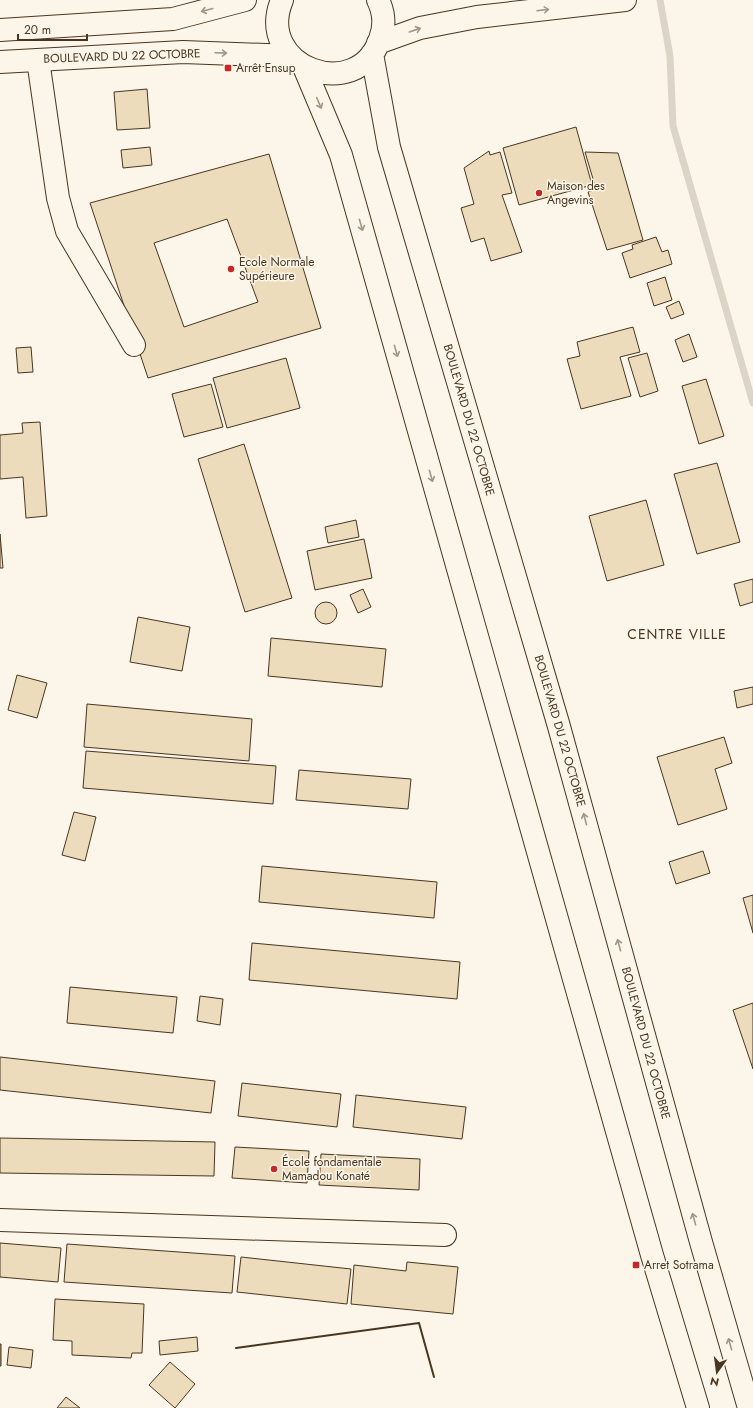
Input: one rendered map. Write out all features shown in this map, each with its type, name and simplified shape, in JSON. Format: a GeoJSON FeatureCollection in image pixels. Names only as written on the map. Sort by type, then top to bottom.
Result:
{"type":"FeatureCollection","features":[{"type":"Feature","properties":{"kind":"main road"},"geometry":{"type":"LineString","coordinates":[[0,30],[173,19],[245,0]]}},
{"type":"Feature","properties":{"kind":"main road"},"geometry":{"type":"LineString","coordinates":[[282,0],[279,8],[278,26],[282,43],[298,61],[341,155],[650,1248],[698,1408]]}},
{"type":"Feature","properties":{"kind":"main road"},"geometry":{"type":"LineString","coordinates":[[375,48],[382,32],[382,10],[378,0]]}},
{"type":"Feature","properties":{"kind":"main road","name":"BOULEVARD DU 22 OCTOBRE"},"geometry":{"type":"LineString","coordinates":[[0,62],[183,52],[298,61],[319,72],[331,74],[354,68],[364,62],[375,48],[420,28],[477,17],[625,0]]}},
{"type":"Feature","properties":{"kind":"main road","name":"BOULEVARD DU 22 OCTOBRE"},"geometry":{"type":"LineString","coordinates":[[375,48],[389,147],[558,723],[701,1242],[749,1408]]}},
{"type":"Feature","properties":{"kind":"main road"},"geometry":{"type":"LineString","coordinates":[[38,60],[58,198],[67,231],[134,345]]}},
{"type":"Feature","properties":{"kind":"main road"},"geometry":{"type":"LineString","coordinates":[[0,1220],[445,1235]]}},
{"type":"Feature","properties":{"kind":"building"},"geometry":{"type":"Polygon","coordinates":[[[147,89],[150,128],[117,130],[114,92],[147,89]]]}},
{"type":"Feature","properties":{"kind":"building"},"geometry":{"type":"Polygon","coordinates":[[[576,127],[592,185],[519,205],[503,148],[576,127]]]}},
{"type":"Feature","properties":{"kind":"building"},"geometry":{"type":"Polygon","coordinates":[[[150,147],[152,165],[123,168],[121,150],[150,147]]]}},
{"type":"Feature","properties":{"kind":"building"},"geometry":{"type":"Polygon","coordinates":[[[489,151],[490,155],[500,152],[512,193],[502,195],[522,252],[491,261],[484,238],[471,242],[461,208],[474,204],[464,168],[489,151]]]}},
{"type":"Feature","properties":{"kind":"building"},"geometry":{"type":"Polygon","coordinates":[[[585,152],[618,153],[643,240],[607,250],[588,192],[596,189],[585,152]]]}},
{"type":"Feature","properties":{"kind":"building"},"geometry":{"type":"Polygon","coordinates":[[[269,154],[321,328],[148,378],[90,203],[269,154]],[[227,219],[154,243],[184,327],[258,302],[227,219]]]}},
{"type":"Feature","properties":{"kind":"building"},"geometry":{"type":"Polygon","coordinates":[[[656,237],[662,252],[668,250],[672,264],[630,278],[622,253],[633,249],[632,245],[656,237]]]}},
{"type":"Feature","properties":{"kind":"building"},"geometry":{"type":"Polygon","coordinates":[[[665,277],[672,300],[654,306],[647,283],[665,277]]]}},
{"type":"Feature","properties":{"kind":"building"},"geometry":{"type":"Polygon","coordinates":[[[679,301],[684,314],[671,319],[666,307],[679,301]]]}},
{"type":"Feature","properties":{"kind":"building"},"geometry":{"type":"Polygon","coordinates":[[[633,327],[640,352],[620,357],[631,396],[581,409],[567,359],[580,356],[577,342],[633,327]]]}},
{"type":"Feature","properties":{"kind":"building"},"geometry":{"type":"Polygon","coordinates":[[[689,334],[697,357],[683,362],[675,340],[689,334]]]}},
{"type":"Feature","properties":{"kind":"building"},"geometry":{"type":"Polygon","coordinates":[[[31,347],[33,372],[18,373],[16,348],[31,347]]]}},
{"type":"Feature","properties":{"kind":"building"},"geometry":{"type":"Polygon","coordinates":[[[647,353],[658,391],[640,397],[628,358],[647,353]]]}},
{"type":"Feature","properties":{"kind":"building"},"geometry":{"type":"Polygon","coordinates":[[[286,358],[300,408],[227,428],[213,378],[286,358]]]}},
{"type":"Feature","properties":{"kind":"building"},"geometry":{"type":"Polygon","coordinates":[[[706,379],[724,436],[699,444],[682,386],[706,379]]]}},
{"type":"Feature","properties":{"kind":"building"},"geometry":{"type":"Polygon","coordinates":[[[211,384],[223,427],[184,437],[172,394],[211,384]]]}},
{"type":"Feature","properties":{"kind":"building"},"geometry":{"type":"Polygon","coordinates":[[[40,422],[47,516],[26,518],[23,477],[0,479],[0,435],[23,433],[22,423],[40,422]]]}},
{"type":"Feature","properties":{"kind":"building"},"geometry":{"type":"Polygon","coordinates":[[[244,444],[292,598],[245,612],[198,459],[244,444]]]}},
{"type":"Feature","properties":{"kind":"building"},"geometry":{"type":"Polygon","coordinates":[[[717,463],[740,542],[697,554],[674,474],[717,463]]]}},
{"type":"Feature","properties":{"kind":"building"},"geometry":{"type":"Polygon","coordinates":[[[646,500],[664,565],[607,581],[589,516],[646,500]]]}},
{"type":"Feature","properties":{"kind":"building"},"geometry":{"type":"Polygon","coordinates":[[[356,520],[359,537],[328,543],[325,527],[356,520]]]}},
{"type":"Feature","properties":{"kind":"building"},"geometry":{"type":"Polygon","coordinates":[[[0,534],[3,568],[0,568],[0,534]]]}},
{"type":"Feature","properties":{"kind":"building"},"geometry":{"type":"Polygon","coordinates":[[[364,539],[372,578],[315,590],[307,551],[364,539]]]}},
{"type":"Feature","properties":{"kind":"building"},"geometry":{"type":"Polygon","coordinates":[[[753,579],[753,602],[740,606],[734,584],[753,579]]]}},
{"type":"Feature","properties":{"kind":"building"},"geometry":{"type":"Polygon","coordinates":[[[363,589],[371,607],[358,613],[350,595],[363,589]]]}},
{"type":"Feature","properties":{"kind":"building"},"geometry":{"type":"Polygon","coordinates":[[[326,602],[330,603],[336,609],[336,617],[330,623],[326,624],[322,623],[316,617],[315,613],[316,609],[322,603],[326,602]]]}},
{"type":"Feature","properties":{"kind":"building"},"geometry":{"type":"Polygon","coordinates":[[[138,617],[190,627],[182,671],[130,662],[138,617]]]}},
{"type":"Feature","properties":{"kind":"building"},"geometry":{"type":"Polygon","coordinates":[[[271,638],[386,649],[382,687],[268,676],[271,638]]]}},
{"type":"Feature","properties":{"kind":"building"},"geometry":{"type":"Polygon","coordinates":[[[17,675],[47,683],[37,718],[8,710],[17,675]]]}},
{"type":"Feature","properties":{"kind":"building"},"geometry":{"type":"Polygon","coordinates":[[[753,687],[753,704],[737,708],[734,691],[753,687]]]}},
{"type":"Feature","properties":{"kind":"building"},"geometry":{"type":"Polygon","coordinates":[[[87,704],[252,719],[249,761],[84,747],[87,704]]]}},
{"type":"Feature","properties":{"kind":"building"},"geometry":{"type":"Polygon","coordinates":[[[724,737],[732,763],[715,769],[727,809],[678,825],[657,757],[724,737]]]}},
{"type":"Feature","properties":{"kind":"building"},"geometry":{"type":"Polygon","coordinates":[[[86,751],[276,766],[273,804],[83,788],[86,751]]]}},
{"type":"Feature","properties":{"kind":"building"},"geometry":{"type":"Polygon","coordinates":[[[299,770],[411,779],[408,809],[296,800],[299,770]]]}},
{"type":"Feature","properties":{"kind":"building"},"geometry":{"type":"Polygon","coordinates":[[[74,812],[96,817],[85,861],[62,855],[74,812]]]}},
{"type":"Feature","properties":{"kind":"building"},"geometry":{"type":"Polygon","coordinates":[[[703,851],[710,873],[676,884],[669,862],[703,851]]]}},
{"type":"Feature","properties":{"kind":"building"},"geometry":{"type":"Polygon","coordinates":[[[262,866],[437,882],[434,918],[259,902],[262,866]]]}},
{"type":"Feature","properties":{"kind":"building"},"geometry":{"type":"Polygon","coordinates":[[[753,895],[753,933],[743,898],[753,895]]]}},
{"type":"Feature","properties":{"kind":"building"},"geometry":{"type":"Polygon","coordinates":[[[252,943],[460,962],[457,999],[249,980],[252,943]]]}},
{"type":"Feature","properties":{"kind":"building"},"geometry":{"type":"Polygon","coordinates":[[[70,987],[177,997],[173,1033],[67,1023],[70,987]]]}},
{"type":"Feature","properties":{"kind":"building"},"geometry":{"type":"Polygon","coordinates":[[[200,996],[223,999],[220,1025],[197,1021],[200,996]]]}},
{"type":"Feature","properties":{"kind":"building"},"geometry":{"type":"Polygon","coordinates":[[[753,1003],[753,1069],[733,1010],[753,1003]]]}},
{"type":"Feature","properties":{"kind":"building"},"geometry":{"type":"Polygon","coordinates":[[[0,1057],[215,1081],[211,1113],[0,1090],[0,1057]]]}},
{"type":"Feature","properties":{"kind":"building"},"geometry":{"type":"Polygon","coordinates":[[[242,1083],[341,1094],[337,1127],[238,1116],[242,1083]]]}},
{"type":"Feature","properties":{"kind":"building"},"geometry":{"type":"Polygon","coordinates":[[[356,1095],[466,1107],[462,1139],[353,1127],[356,1095]]]}},
{"type":"Feature","properties":{"kind":"building"},"geometry":{"type":"Polygon","coordinates":[[[0,1138],[215,1142],[214,1176],[0,1173],[0,1138]]]}},
{"type":"Feature","properties":{"kind":"building"},"geometry":{"type":"Polygon","coordinates":[[[235,1147],[309,1151],[307,1183],[232,1178],[235,1147]]]}},
{"type":"Feature","properties":{"kind":"building"},"geometry":{"type":"Polygon","coordinates":[[[321,1154],[420,1159],[419,1190],[319,1185],[321,1154]]]}},
{"type":"Feature","properties":{"kind":"building"},"geometry":{"type":"Polygon","coordinates":[[[0,1243],[61,1248],[58,1282],[0,1277],[0,1243]]]}},
{"type":"Feature","properties":{"kind":"building"},"geometry":{"type":"Polygon","coordinates":[[[67,1244],[235,1256],[232,1293],[64,1282],[67,1244]]]}},
{"type":"Feature","properties":{"kind":"building"},"geometry":{"type":"Polygon","coordinates":[[[241,1257],[351,1269],[347,1304],[237,1292],[241,1257]]]}},
{"type":"Feature","properties":{"kind":"building"},"geometry":{"type":"Polygon","coordinates":[[[407,1262],[458,1267],[453,1314],[351,1304],[354,1265],[406,1271],[407,1262]]]}},
{"type":"Feature","properties":{"kind":"building"},"geometry":{"type":"Polygon","coordinates":[[[55,1299],[144,1304],[142,1353],[132,1353],[131,1358],[72,1355],[72,1341],[53,1340],[55,1299]]]}},
{"type":"Feature","properties":{"kind":"building"},"geometry":{"type":"Polygon","coordinates":[[[197,1337],[198,1351],[160,1355],[159,1341],[197,1337]]]}},
{"type":"Feature","properties":{"kind":"building"},"geometry":{"type":"Polygon","coordinates":[[[1,1344],[1,1366],[0,1366],[1,1344]]]}},
{"type":"Feature","properties":{"kind":"building"},"geometry":{"type":"Polygon","coordinates":[[[9,1347],[33,1350],[31,1368],[7,1365],[9,1347]]]}},
{"type":"Feature","properties":{"kind":"building"},"geometry":{"type":"Polygon","coordinates":[[[170,1362],[195,1384],[175,1408],[149,1385],[170,1362]]]}},
{"type":"Feature","properties":{"kind":"building"},"geometry":{"type":"Polygon","coordinates":[[[66,1397],[80,1408],[57,1408],[66,1397]]]}},
{"type":"Feature","properties":{"kind":"waterway"},"geometry":{"type":"LineString","coordinates":[[660,0],[670,56],[673,126],[753,403]]}},
{"type":"Feature","properties":{"kind":"wall"},"geometry":{"type":"LineString","coordinates":[[236,1348],[419,1323],[434,1377]]}},
{"type":"Feature","properties":{"kind":"place","name":"Arrêt Ensup"},"geometry":{"type":"Point","coordinates":[228,68]}},
{"type":"Feature","properties":{"kind":"place","name":"Maison des Angevins"},"geometry":{"type":"Point","coordinates":[539,193]}},
{"type":"Feature","properties":{"kind":"place","name":"Ecole Normale Supérieure"},"geometry":{"type":"Point","coordinates":[231,269]}},
{"type":"Feature","properties":{"kind":"place","name":"École fondamentale Mamadou Konaté"},"geometry":{"type":"Point","coordinates":[274,1169]}},
{"type":"Feature","properties":{"kind":"place","name":"Arret Sotrama"},"geometry":{"type":"Point","coordinates":[636,1265]}},
{"type":"Feature","properties":{"kind":"district","name":"CENTRE VILLE"},"geometry":{"type":"Point","coordinates":[677,634]}}]}
